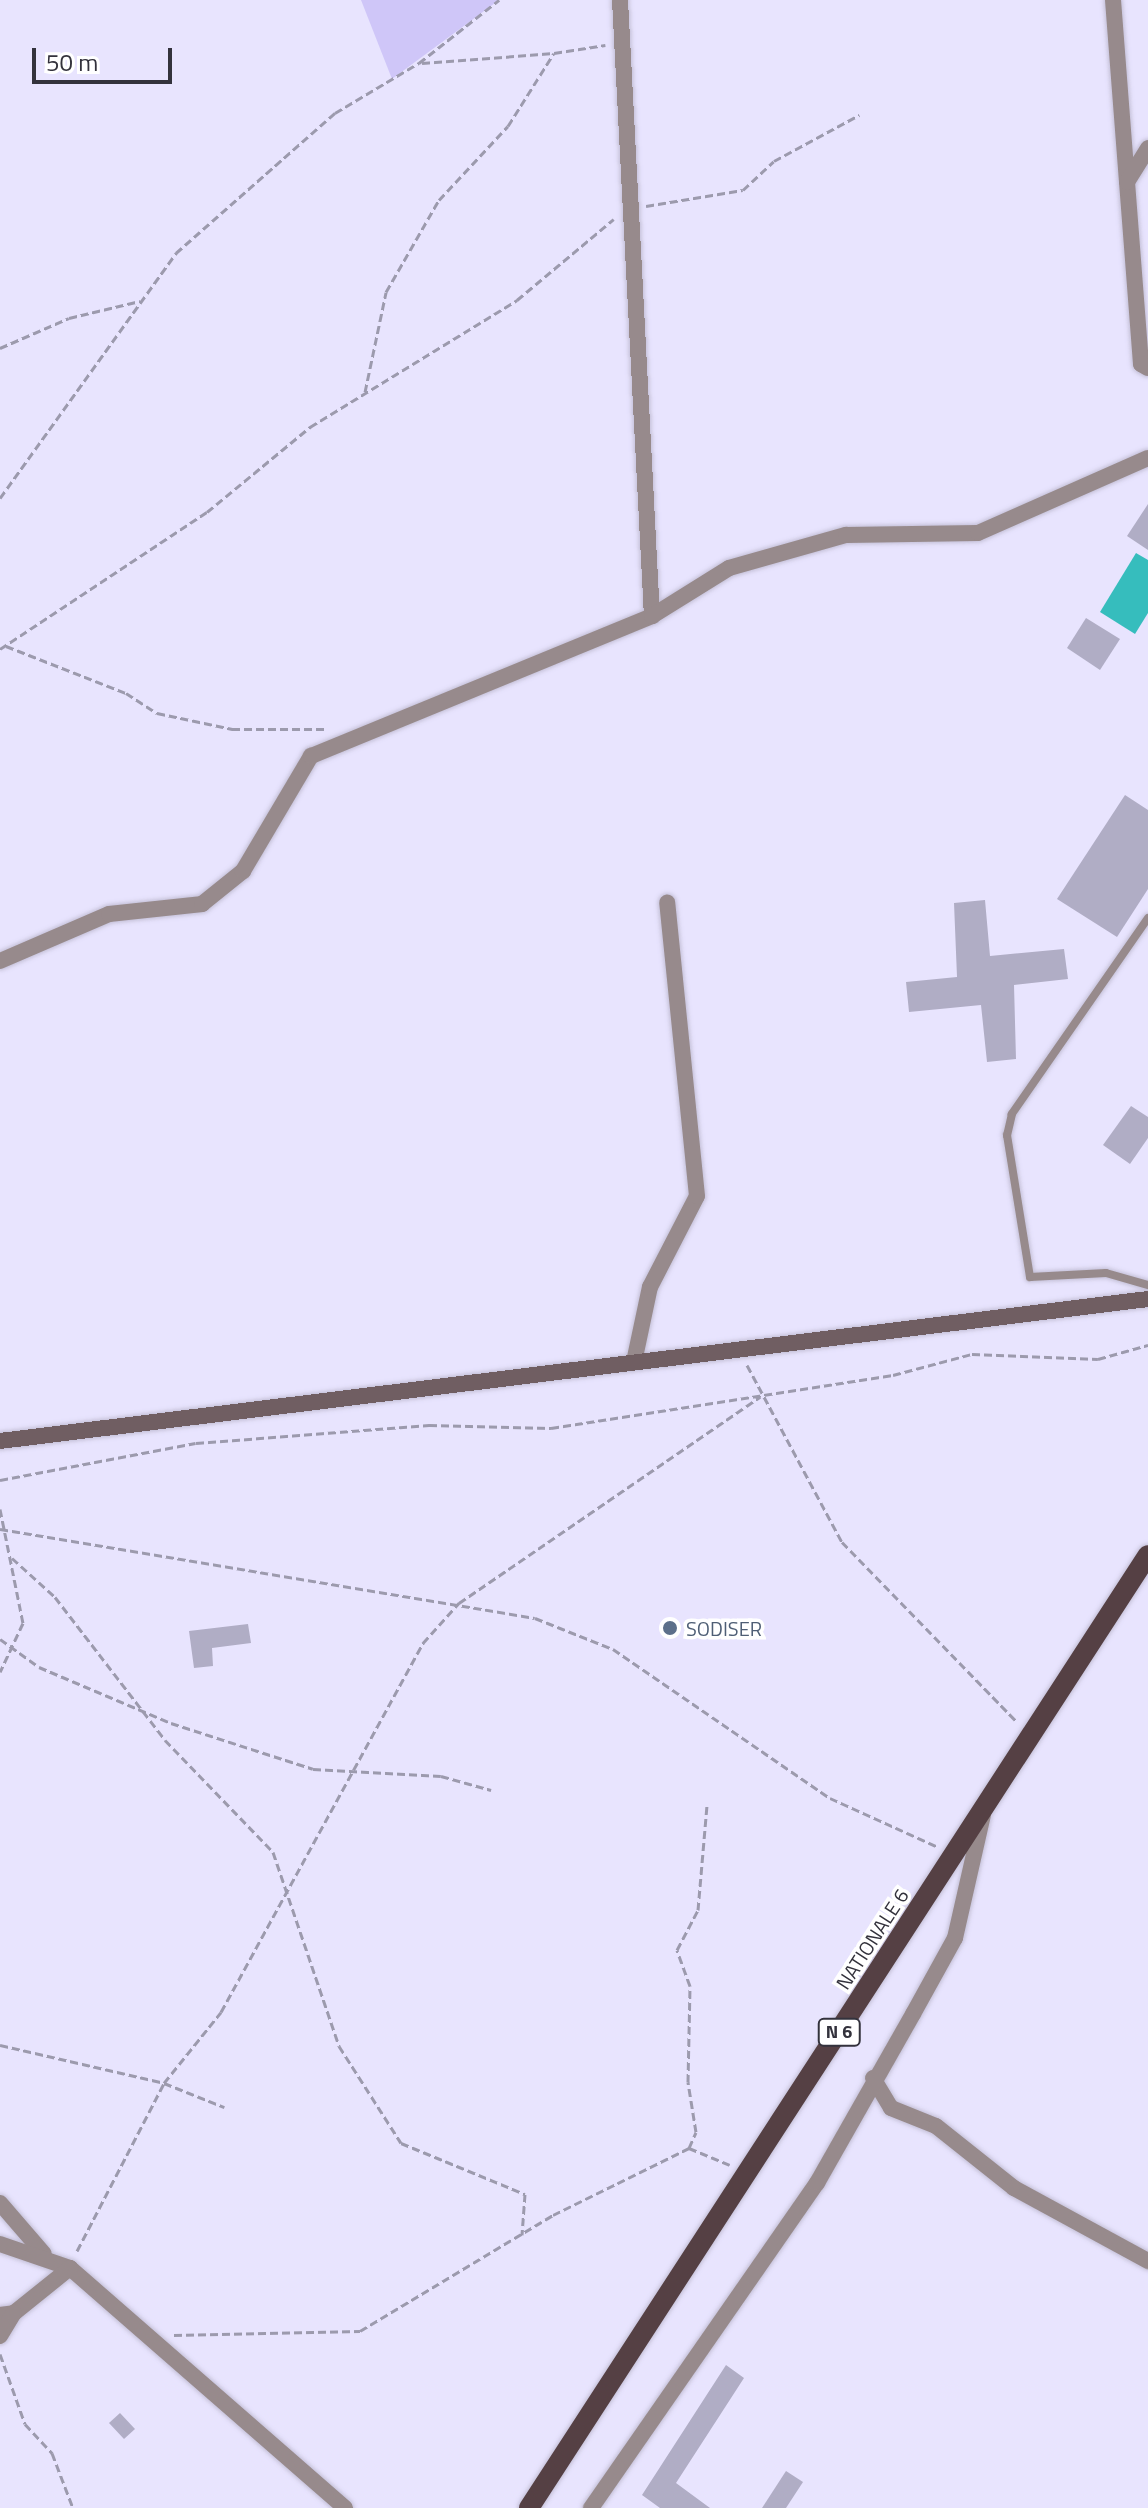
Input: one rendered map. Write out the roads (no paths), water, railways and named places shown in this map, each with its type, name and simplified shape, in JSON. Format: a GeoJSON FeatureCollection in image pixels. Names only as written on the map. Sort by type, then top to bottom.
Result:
{"type":"FeatureCollection","features":[{"type":"Feature","properties":{"kind":"main road"},"geometry":{"type":"LineString","coordinates":[[0,1441],[1148,1299]]}},
{"type":"Feature","properties":{"kind":"main road","name":"NATIONALE 6"},"geometry":{"type":"LineString","coordinates":[[529,2508],[1148,1555]]}},
{"type":"Feature","properties":{"kind":"street"},"geometry":{"type":"LineString","coordinates":[[620,0],[652,616]]}},
{"type":"Feature","properties":{"kind":"street"},"geometry":{"type":"LineString","coordinates":[[1113,0],[1141,364],[1148,368]]}},
{"type":"Feature","properties":{"kind":"street"},"geometry":{"type":"LineString","coordinates":[[1127,182],[1148,148]]}},
{"type":"Feature","properties":{"kind":"street"},"geometry":{"type":"LineString","coordinates":[[0,961],[109,914],[202,904],[243,871],[311,756],[347,736],[492,686],[652,616],[729,568],[846,535],[978,533],[1148,458]]}},
{"type":"Feature","properties":{"kind":"street"},"geometry":{"type":"LineString","coordinates":[[634,1362],[650,1287],[697,1196],[667,903]]}},
{"type":"Feature","properties":{"kind":"street"},"geometry":{"type":"LineString","coordinates":[[591,2508],[817,2183],[873,2078],[955,1938],[984,1810]]}},
{"type":"Feature","properties":{"kind":"street"},"geometry":{"type":"LineString","coordinates":[[873,2078],[891,2108],[936,2126],[1014,2188],[1148,2261]]}},
{"type":"Feature","properties":{"kind":"street"},"geometry":{"type":"LineString","coordinates":[[0,2203],[44,2254]]}},
{"type":"Feature","properties":{"kind":"street"},"geometry":{"type":"LineString","coordinates":[[0,2244],[44,2254],[70,2268],[345,2508]]}},
{"type":"Feature","properties":{"kind":"street"},"geometry":{"type":"LineString","coordinates":[[0,2336],[7,2314],[70,2268]]}},
{"type":"Feature","properties":{"kind":"lane"},"geometry":{"type":"LineString","coordinates":[[1148,918],[1012,1114],[1007,1135],[1030,1277],[1106,1273],[1148,1285]]}},
{"type":"Feature","properties":{"kind":"place","name":"SODISER"},"geometry":{"type":"Point","coordinates":[670,1628]}}]}
